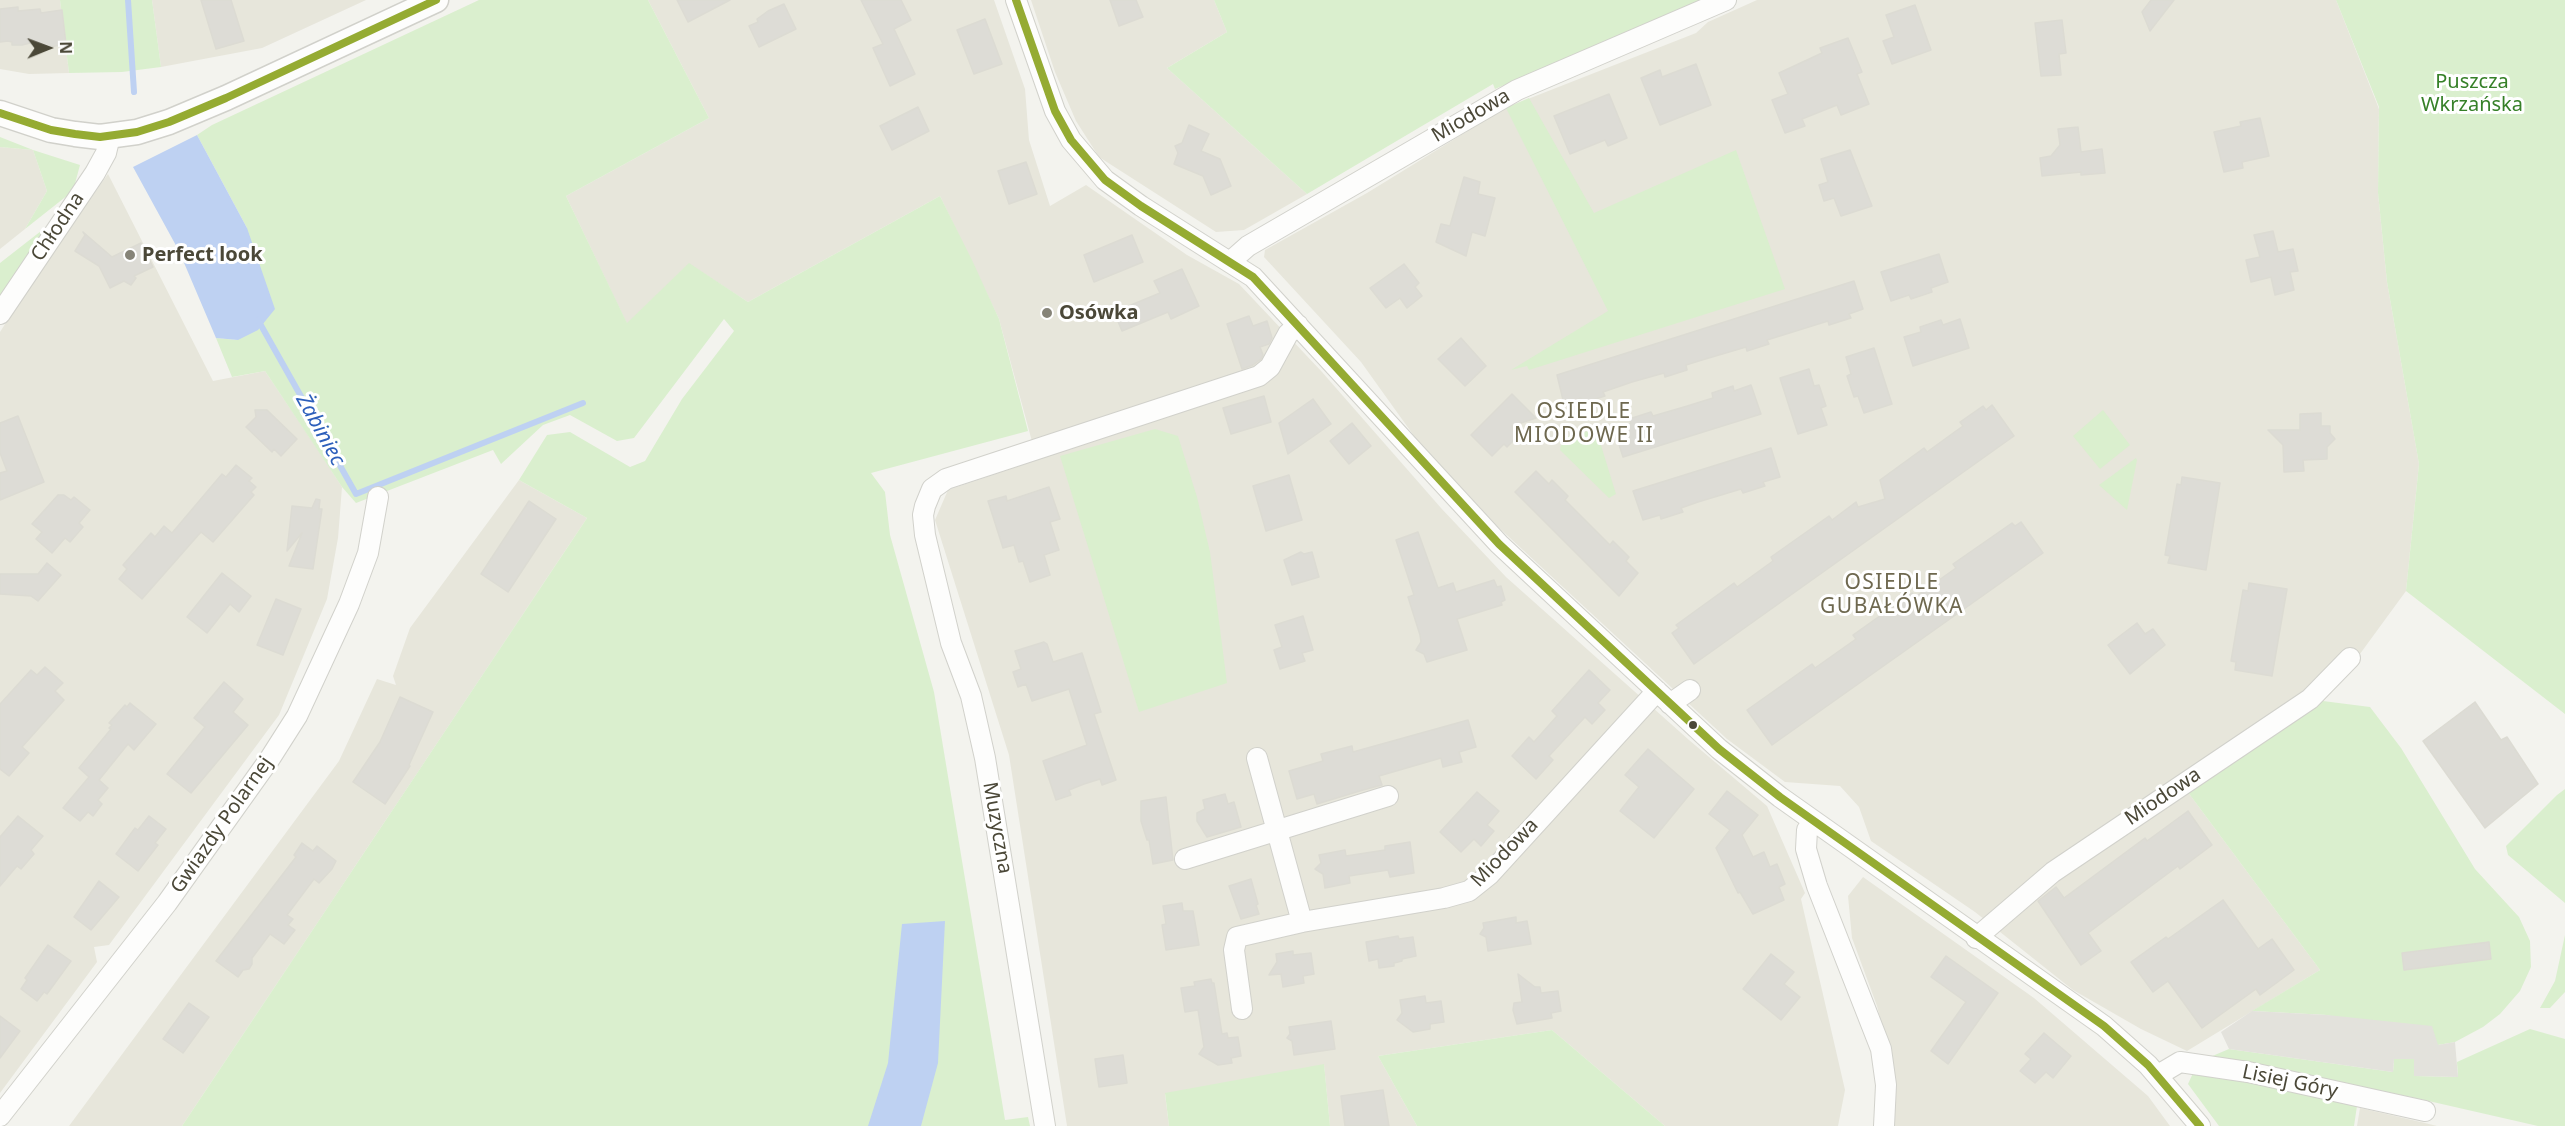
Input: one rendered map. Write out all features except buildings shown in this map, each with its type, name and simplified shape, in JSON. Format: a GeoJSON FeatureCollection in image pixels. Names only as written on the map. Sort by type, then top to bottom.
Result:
{"type":"FeatureCollection","features":[{"type":"Feature","properties":{"kind":"street"},"geometry":{"type":"LineString","coordinates":[[0,113],[59,132],[110,136],[152,128],[184,116],[436,0]]}},
{"type":"Feature","properties":{"kind":"street"},"geometry":{"type":"LineString","coordinates":[[1016,0],[1052,104],[1071,140],[1090,164],[1117,190],[1253,277],[1495,539],[1738,765],[1976,938],[2103,1026],[2158,1075],[2200,1126]]}},
{"type":"Feature","properties":{"kind":"street","name":"Miodowa"},"geometry":{"type":"LineString","coordinates":[[1231,261],[1248,246],[1517,90],[1726,0]]}},
{"type":"Feature","properties":{"kind":"street","name":"Chłodna"},"geometry":{"type":"LineString","coordinates":[[0,314],[94,173],[106,153],[110,136]]}},
{"type":"Feature","properties":{"kind":"street","name":"Muzyczna"},"geometry":{"type":"LineString","coordinates":[[1045,1126],[985,758],[971,696],[951,643],[925,535],[923,515],[925,506],[933,489],[946,479],[1259,376],[1270,367],[1288,334],[1298,325]]}},
{"type":"Feature","properties":{"kind":"street","name":"Gwiazdy Polarnej"},"geometry":{"type":"LineString","coordinates":[[0,1116],[167,903],[269,760],[297,716],[349,604],[368,553],[378,498]]}},
{"type":"Feature","properties":{"kind":"street","name":"Miodowa"},"geometry":{"type":"LineString","coordinates":[[1976,938],[2054,872],[2310,699],[2350,658]]}},
{"type":"Feature","properties":{"kind":"street","name":"Miodowa"},"geometry":{"type":"LineString","coordinates":[[1242,1009],[1234,950],[1237,937],[1302,922],[1444,898],[1469,891],[1489,875],[1664,698],[1690,690]]}},
{"type":"Feature","properties":{"kind":"street"},"geometry":{"type":"LineString","coordinates":[[1257,758],[1302,922]]}},
{"type":"Feature","properties":{"kind":"street"},"geometry":{"type":"LineString","coordinates":[[1185,859],[1388,796]]}},
{"type":"Feature","properties":{"kind":"street"},"geometry":{"type":"LineString","coordinates":[[1814,821],[1807,830],[1806,849],[1817,886],[1881,1049],[1886,1085],[1884,1126]]}},
{"type":"Feature","properties":{"kind":"street","name":"Lisiej Góry"},"geometry":{"type":"LineString","coordinates":[[2158,1075],[2180,1062],[2248,1072],[2425,1111]]}},
{"type":"Feature","properties":{"kind":"shaded area"},"geometry":{"type":"Polygon","coordinates":[[[0,0],[60,0],[69,73],[29,74],[0,69],[0,0]]]}},
{"type":"Feature","properties":{"kind":"shaded area"},"geometry":{"type":"Polygon","coordinates":[[[152,0],[366,0],[262,48],[161,67],[152,0]]]}},
{"type":"Feature","properties":{"kind":"shaded area"},"geometry":{"type":"Polygon","coordinates":[[[648,0],[994,0],[1025,89],[1029,140],[1050,206],[1086,185],[1187,255],[1239,284],[1322,372],[1441,508],[1506,577],[1689,740],[1767,806],[1805,893],[1801,899],[1845,1090],[1838,1126],[1665,1126],[1552,1030],[1378,1056],[1417,1126],[1330,1126],[1324,1065],[1165,1094],[1169,1126],[1067,1126],[1009,755],[935,520],[948,490],[1037,460],[999,319],[940,196],[748,302],[689,264],[627,324],[566,196],[709,118],[648,0]]]}},
{"type":"Feature","properties":{"kind":"shaded area"},"geometry":{"type":"Polygon","coordinates":[[[1031,0],[1214,0],[1227,32],[1167,68],[1307,194],[1244,230],[1216,232],[1099,157],[1076,121],[1055,72],[1031,0]]]}},
{"type":"Feature","properties":{"kind":"shaded area"},"geometry":{"type":"Polygon","coordinates":[[[1757,0],[2336,0],[2379,109],[2378,193],[2387,282],[2419,464],[2406,591],[2357,658],[2187,791],[2320,970],[2187,1051],[2141,1029],[2073,990],[1975,912],[1871,841],[1859,807],[1840,786],[1785,782],[1727,739],[1442,475],[1361,362],[1264,257],[1265,250],[1367,193],[1505,108],[1696,33],[1708,22],[1757,0]]]}},
{"type":"Feature","properties":{"kind":"shaded area"},"geometry":{"type":"Polygon","coordinates":[[[0,147],[33,150],[47,191],[25,229],[0,249],[0,147]]]}},
{"type":"Feature","properties":{"kind":"shaded area"},"geometry":{"type":"Polygon","coordinates":[[[108,174],[213,381],[265,371],[342,487],[338,538],[327,599],[279,715],[109,945],[94,947],[97,962],[0,1093],[0,332],[39,271],[108,174]]]}},
{"type":"Feature","properties":{"kind":"shaded area"},"geometry":{"type":"Polygon","coordinates":[[[519,480],[587,518],[182,1126],[69,1126],[339,761],[377,679],[396,685],[393,676],[410,628],[519,480]]]}},
{"type":"Feature","properties":{"kind":"shaded area"},"geometry":{"type":"Polygon","coordinates":[[[1863,877],[2034,998],[2148,1096],[2170,1126],[1892,1126],[1890,1060],[1877,1006],[1852,938],[1848,896],[1863,877]]]}},
{"type":"Feature","properties":{"kind":"shaded area"},"geometry":{"type":"Polygon","coordinates":[[[2252,1011],[2327,1015],[2432,1026],[2438,1045],[2455,1042],[2458,1077],[2414,1076],[2414,1059],[2394,1059],[2393,1072],[2229,1049],[2221,1032],[2252,1011]]]}},
{"type":"Feature","properties":{"kind":"shaded area"},"geometry":{"type":"Polygon","coordinates":[[[2360,1108],[2425,1123],[2437,1126],[2357,1126],[2360,1108]]]}},
{"type":"Feature","properties":{"kind":"green space"},"geometry":{"type":"Polygon","coordinates":[[[60,0],[152,0],[161,67],[122,72],[69,73],[60,0]]]}},
{"type":"Feature","properties":{"kind":"green space"},"geometry":{"type":"Polygon","coordinates":[[[479,0],[648,0],[709,118],[566,196],[627,323],[689,263],[748,302],[940,196],[972,260],[999,319],[1028,431],[871,473],[885,492],[890,535],[934,692],[1005,1120],[1028,1117],[1030,1126],[182,1126],[587,518],[519,480],[547,435],[570,432],[630,467],[645,461],[682,399],[734,331],[724,319],[634,438],[617,441],[570,415],[543,425],[501,464],[493,450],[356,503],[342,487],[265,371],[232,377],[216,338],[238,340],[247,228],[197,135],[212,125],[479,0]]]}},
{"type":"Feature","properties":{"kind":"green space"},"geometry":{"type":"Polygon","coordinates":[[[1214,0],[1701,0],[1495,89],[1493,84],[1307,194],[1167,68],[1227,32],[1214,0]]]}},
{"type":"Feature","properties":{"kind":"green space","name":"Puszcza Wkrzańska"},"geometry":{"type":"Polygon","coordinates":[[[2336,0],[2565,0],[2565,714],[2406,591],[2419,464],[2387,282],[2378,193],[2379,107],[2336,0]]]}},
{"type":"Feature","properties":{"kind":"green space"},"geometry":{"type":"Polygon","coordinates":[[[1529,98],[1594,213],[1736,150],[1785,289],[1529,370],[1527,366],[1511,370],[1608,311],[1506,108],[1529,98]]]}},
{"type":"Feature","properties":{"kind":"green space"},"geometry":{"type":"Polygon","coordinates":[[[0,137],[33,150],[0,147],[0,137]]]}},
{"type":"Feature","properties":{"kind":"green space"},"geometry":{"type":"Polygon","coordinates":[[[33,150],[80,165],[73,191],[25,229],[47,191],[33,150]]]}},
{"type":"Feature","properties":{"kind":"green space"},"geometry":{"type":"Polygon","coordinates":[[[50,224],[0,300],[0,263],[50,224]]]}},
{"type":"Feature","properties":{"kind":"green space"},"geometry":{"type":"Polygon","coordinates":[[[2103,410],[2130,445],[2100,469],[2073,436],[2103,410]]]}},
{"type":"Feature","properties":{"kind":"green space"},"geometry":{"type":"Polygon","coordinates":[[[1155,429],[1178,436],[1197,497],[1210,552],[1227,683],[1139,712],[1060,456],[1155,429]]]}},
{"type":"Feature","properties":{"kind":"green space"},"geometry":{"type":"Polygon","coordinates":[[[1596,429],[1616,494],[1609,498],[1560,450],[1562,438],[1596,429]]]}},
{"type":"Feature","properties":{"kind":"green space"},"geometry":{"type":"Polygon","coordinates":[[[2136,458],[2137,460],[2127,510],[2099,485],[2136,458]]]}},
{"type":"Feature","properties":{"kind":"green space"},"geometry":{"type":"Polygon","coordinates":[[[2315,700],[2370,707],[2401,748],[2475,869],[2519,917],[2530,941],[2531,967],[2520,991],[2500,1014],[2483,1027],[2455,1042],[2438,1045],[2327,1015],[2252,1011],[2320,970],[2187,791],[2315,700]]]}},
{"type":"Feature","properties":{"kind":"green space"},"geometry":{"type":"Polygon","coordinates":[[[2565,789],[2565,903],[2508,855],[2506,846],[2565,789]]]}},
{"type":"Feature","properties":{"kind":"green space"},"geometry":{"type":"Polygon","coordinates":[[[2565,935],[2565,992],[2550,1008],[2540,1008],[2555,981],[2565,935]]]}},
{"type":"Feature","properties":{"kind":"green space"},"geometry":{"type":"Polygon","coordinates":[[[2530,1029],[2565,1039],[2565,1126],[2538,1126],[2411,1097],[2210,1057],[2229,1049],[2393,1072],[2394,1058],[2414,1059],[2415,1076],[2458,1077],[2457,1062],[2530,1029]]]}},
{"type":"Feature","properties":{"kind":"green space"},"geometry":{"type":"Polygon","coordinates":[[[1552,1030],[1665,1126],[1417,1126],[1378,1056],[1552,1030]]]}},
{"type":"Feature","properties":{"kind":"green space"},"geometry":{"type":"Polygon","coordinates":[[[1324,1064],[1330,1126],[1169,1126],[1165,1093],[1324,1064]]]}},
{"type":"Feature","properties":{"kind":"green space"},"geometry":{"type":"Polygon","coordinates":[[[2194,1071],[2357,1106],[2354,1126],[2219,1126],[2188,1084],[2194,1071]]]}},
{"type":"Feature","properties":{"kind":"water"},"geometry":{"type":"Polygon","coordinates":[[[197,135],[247,228],[275,309],[258,330],[238,340],[216,338],[179,251],[133,167],[197,135]]]}},
{"type":"Feature","properties":{"kind":"water"},"geometry":{"type":"Polygon","coordinates":[[[945,921],[938,1063],[921,1126],[868,1126],[888,1063],[902,924],[945,921]]]}},
{"type":"Feature","properties":{"kind":"waterway","name":"Żabiniec"},"geometry":{"type":"LineString","coordinates":[[128,0],[134,92]]}},
{"type":"Feature","properties":{"kind":"waterway","name":"Żabiniec"},"geometry":{"type":"LineString","coordinates":[[258,320],[356,494],[583,403]]}},
{"type":"Feature","properties":{"kind":"transit line"},"geometry":{"type":"LineString","coordinates":[[0,113],[51,130],[75,134],[100,137],[137,132],[169,122],[226,98],[436,0]]}},
{"type":"Feature","properties":{"kind":"transit line"},"geometry":{"type":"LineString","coordinates":[[1016,0],[1055,111],[1071,140],[1105,180],[1141,206],[1253,277],[1499,544],[1719,749],[1780,797],[2104,1026],[2148,1065],[2200,1126]]}},
{"type":"Feature","properties":{"kind":"place","name":"Perfect look"},"geometry":{"type":"Point","coordinates":[130,255]}},
{"type":"Feature","properties":{"kind":"place","name":"Osówka"},"geometry":{"type":"Point","coordinates":[1047,313]}},
{"type":"Feature","properties":{"kind":"district","name":"OSIEDLE MIODOWE II"},"geometry":{"type":"Point","coordinates":[1584,424]}},
{"type":"Feature","properties":{"kind":"district","name":"OSIEDLE GUBAŁÓWKA"},"geometry":{"type":"Point","coordinates":[1892,595]}}]}
